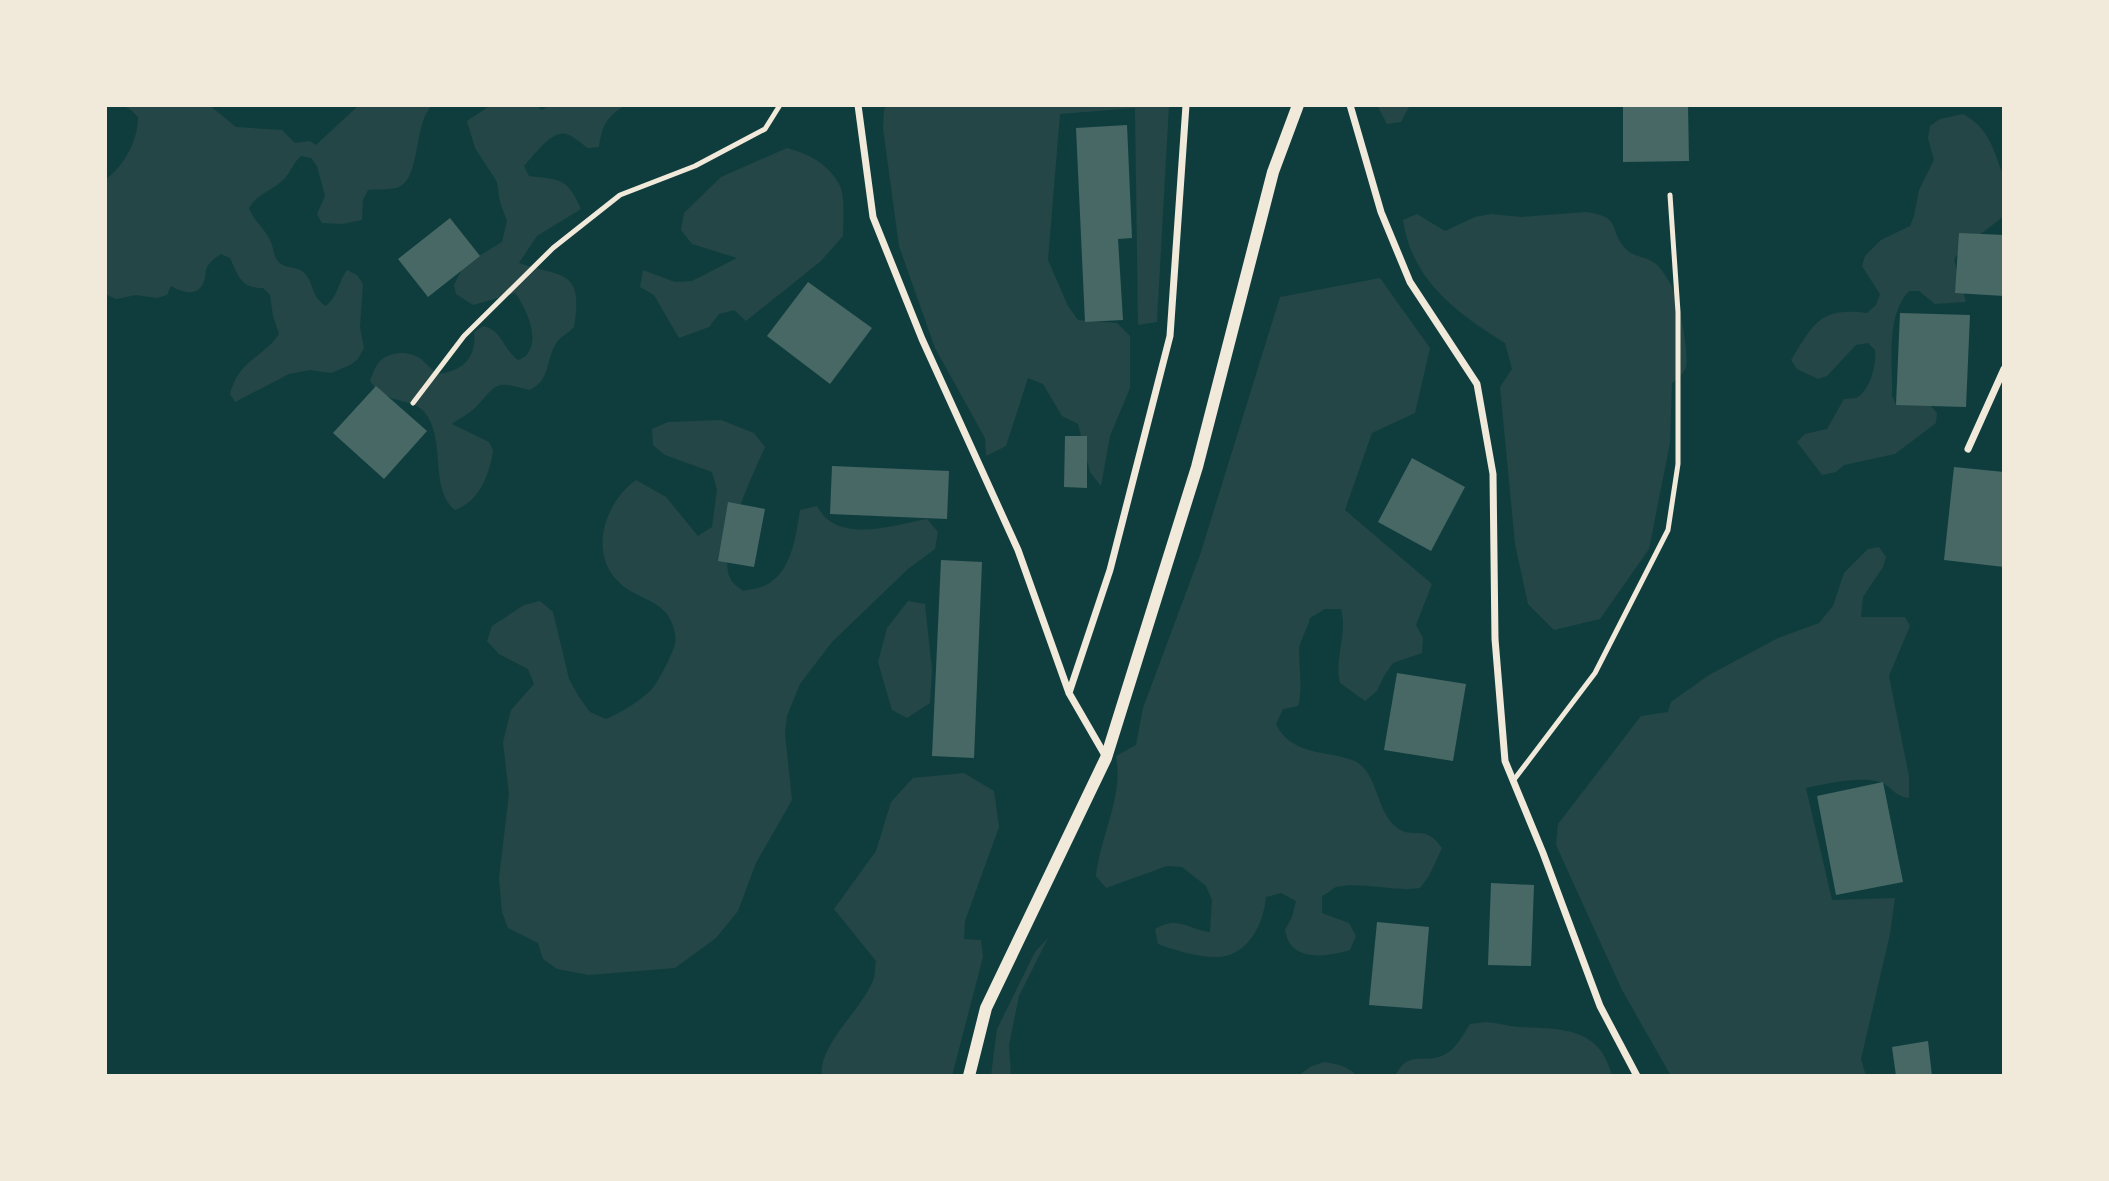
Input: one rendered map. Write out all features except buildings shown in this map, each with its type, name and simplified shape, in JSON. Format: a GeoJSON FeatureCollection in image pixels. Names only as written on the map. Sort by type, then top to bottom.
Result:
{"type":"FeatureCollection","features":[{"type":"Feature","properties":{"kind":"street"},"geometry":{"type":"LineString","coordinates":[[858,105],[873,217],[922,339],[1018,550],[1069,693],[1106,758]]}},
{"type":"Feature","properties":{"kind":"street"},"geometry":{"type":"LineString","coordinates":[[1069,693],[1110,570],[1170,336],[1186,105]]}},
{"type":"Feature","properties":{"kind":"street"},"geometry":{"type":"LineString","coordinates":[[969,1076],[986,1008],[1106,758],[1197,467],[1273,172],[1298,105]]}},
{"type":"Feature","properties":{"kind":"street"},"geometry":{"type":"LineString","coordinates":[[1350,105],[1381,212],[1410,282],[1477,384],[1493,474],[1495,639],[1505,761],[1543,853],[1600,1006],[1637,1075]]}},
{"type":"Feature","properties":{"kind":"street"},"geometry":{"type":"LineString","coordinates":[[1968,449],[2004,369]]}},
{"type":"Feature","properties":{"kind":"lane"},"geometry":{"type":"LineString","coordinates":[[413,404],[464,336],[553,248],[620,195],[695,166],[765,129],[780,105]]}},
{"type":"Feature","properties":{"kind":"lane"},"geometry":{"type":"LineString","coordinates":[[1514,781],[1595,673],[1668,530],[1678,450],[1678,312],[1670,195]]}},
{"type":"Feature","properties":{"kind":"shaded area"},"geometry":{"type":"Polygon","coordinates":[[[122,105],[209,105],[236,127],[282,130],[295,143],[310,141],[316,145],[359,105],[432,105],[422,126],[410,175],[396,188],[368,190],[363,200],[362,220],[342,224],[322,223],[317,214],[325,196],[317,166],[311,158],[301,156],[284,179],[249,208],[270,240],[277,260],[283,265],[302,271],[309,279],[317,298],[326,306],[334,297],[347,270],[357,275],[363,284],[360,327],[364,348],[358,359],[331,373],[310,370],[289,374],[235,402],[230,394],[239,373],[279,334],[270,295],[263,288],[245,283],[230,258],[221,254],[212,261],[207,267],[202,286],[195,291],[185,292],[171,286],[167,295],[157,298],[136,295],[116,299],[105,294],[105,180],[129,152],[136,135],[138,117],[122,105]]]}},
{"type":"Feature","properties":{"kind":"shaded area"},"geometry":{"type":"Polygon","coordinates":[[[491,105],[535,105],[542,110],[550,105],[626,105],[606,122],[599,147],[588,148],[569,135],[557,135],[545,143],[524,166],[529,176],[555,180],[567,186],[581,209],[537,236],[519,263],[566,278],[576,294],[574,327],[557,342],[544,376],[536,386],[529,390],[510,385],[498,386],[452,424],[489,442],[493,450],[489,468],[477,494],[471,501],[455,510],[443,491],[436,441],[428,417],[416,406],[385,395],[370,381],[380,361],[395,354],[407,353],[417,357],[439,374],[455,370],[471,355],[474,332],[483,326],[494,331],[518,360],[526,356],[531,346],[530,322],[515,293],[473,305],[456,294],[454,285],[464,265],[502,242],[507,221],[497,182],[475,148],[467,121],[491,105]]]}},
{"type":"Feature","properties":{"kind":"shaded area"},"geometry":{"type":"Polygon","coordinates":[[[887,105],[1169,105],[1157,322],[1138,325],[1135,108],[1060,114],[1048,260],[1068,306],[1078,320],[1117,323],[1130,336],[1130,388],[1110,436],[1101,486],[1090,472],[1078,424],[1062,416],[1043,384],[1028,378],[1006,446],[986,456],[985,438],[935,348],[899,246],[883,128],[887,105]]]}},
{"type":"Feature","properties":{"kind":"shaded area"},"geometry":{"type":"Polygon","coordinates":[[[1377,105],[1410,105],[1401,122],[1387,124],[1377,105]]]}},
{"type":"Feature","properties":{"kind":"shaded area"},"geometry":{"type":"Polygon","coordinates":[[[1963,114],[1983,131],[2004,172],[2004,216],[1960,250],[1954,260],[1966,302],[1935,304],[1919,291],[1909,291],[1901,302],[1893,327],[1892,396],[1896,405],[1930,405],[1937,413],[1936,423],[1895,454],[1844,465],[1836,472],[1822,475],[1797,442],[1805,434],[1827,429],[1844,399],[1861,395],[1869,384],[1874,369],[1875,350],[1868,343],[1856,345],[1827,376],[1818,379],[1797,369],[1791,360],[1820,320],[1839,313],[1867,313],[1876,305],[1880,294],[1862,266],[1865,256],[1881,240],[1910,226],[1919,190],[1934,160],[1928,138],[1930,126],[1940,119],[1963,114]]]}},
{"type":"Feature","properties":{"kind":"shaded area"},"geometry":{"type":"Polygon","coordinates":[[[787,148],[818,161],[835,178],[843,196],[843,236],[821,261],[746,321],[734,310],[719,314],[709,327],[679,338],[654,295],[640,287],[643,270],[675,282],[692,281],[737,258],[692,244],[681,230],[684,213],[721,177],[787,148]]]}},
{"type":"Feature","properties":{"kind":"shaded area"},"geometry":{"type":"Polygon","coordinates":[[[1586,212],[1606,217],[1627,250],[1653,262],[1664,273],[1679,307],[1687,361],[1684,372],[1672,383],[1670,443],[1649,549],[1600,619],[1554,630],[1528,604],[1515,544],[1500,387],[1512,369],[1505,343],[1470,320],[1439,293],[1416,261],[1403,220],[1417,214],[1445,231],[1475,217],[1491,214],[1521,217],[1586,212]]]}},
{"type":"Feature","properties":{"kind":"shaded area"},"geometry":{"type":"Polygon","coordinates":[[[1380,278],[1430,348],[1415,413],[1372,433],[1345,510],[1432,584],[1416,625],[1423,638],[1422,653],[1393,663],[1377,691],[1365,701],[1340,683],[1343,618],[1341,609],[1325,609],[1310,618],[1299,647],[1301,685],[1298,706],[1283,709],[1276,724],[1282,734],[1299,746],[1352,760],[1360,765],[1372,781],[1389,820],[1402,831],[1430,836],[1442,848],[1429,876],[1420,888],[1346,885],[1336,887],[1322,896],[1322,913],[1349,923],[1356,936],[1350,950],[1311,955],[1297,950],[1290,944],[1285,930],[1296,901],[1281,893],[1266,897],[1258,927],[1238,951],[1211,957],[1172,949],[1158,944],[1155,929],[1176,923],[1210,932],[1212,900],[1206,886],[1182,867],[1167,866],[1106,888],[1096,876],[1117,786],[1116,756],[1136,745],[1143,708],[1200,555],[1280,297],[1380,278]]]}},
{"type":"Feature","properties":{"kind":"shaded area"},"geometry":{"type":"Polygon","coordinates":[[[721,420],[754,433],[765,447],[738,513],[728,552],[727,568],[731,580],[743,591],[766,585],[782,571],[791,552],[800,510],[817,506],[827,519],[850,529],[876,529],[927,519],[938,532],[935,549],[908,569],[832,642],[800,684],[787,716],[785,733],[792,800],[756,863],[738,911],[716,938],[675,968],[589,975],[557,969],[543,959],[538,943],[508,928],[502,912],[499,878],[509,794],[503,742],[511,710],[534,684],[528,669],[499,654],[487,641],[492,626],[524,605],[540,601],[553,612],[569,679],[590,712],[606,719],[629,707],[650,691],[674,648],[674,628],[662,609],[627,589],[611,573],[605,560],[604,530],[615,502],[636,480],[666,497],[698,536],[712,527],[717,490],[712,472],[665,455],[653,445],[652,429],[668,422],[721,420]]]}},
{"type":"Feature","properties":{"kind":"shaded area"},"geometry":{"type":"Polygon","coordinates":[[[1879,547],[1886,557],[1883,567],[1863,597],[1861,617],[1905,617],[1910,626],[1889,676],[1909,776],[1909,798],[1872,780],[1843,781],[1806,788],[1832,900],[1895,898],[1890,934],[1861,1059],[1866,1076],[1671,1076],[1622,990],[1556,845],[1558,824],[1641,716],[1668,712],[1671,702],[1709,675],[1778,638],[1819,623],[1833,606],[1844,573],[1868,549],[1879,547]]]}},
{"type":"Feature","properties":{"kind":"shaded area"},"geometry":{"type":"Polygon","coordinates":[[[908,601],[925,604],[932,670],[930,703],[907,718],[892,710],[878,662],[887,628],[908,601]]]}},
{"type":"Feature","properties":{"kind":"shaded area"},"geometry":{"type":"Polygon","coordinates":[[[964,773],[994,791],[999,827],[965,921],[964,939],[981,940],[983,957],[952,1076],[822,1076],[827,1051],[869,990],[876,961],[834,909],[876,851],[891,802],[913,778],[964,773]]]}},
{"type":"Feature","properties":{"kind":"shaded area"},"geometry":{"type":"Polygon","coordinates":[[[1048,938],[1019,996],[1009,1045],[1011,1076],[991,1076],[997,1029],[1035,952],[1048,938]]]}},
{"type":"Feature","properties":{"kind":"shaded area"},"geometry":{"type":"Polygon","coordinates":[[[1486,1022],[1563,1030],[1588,1039],[1606,1060],[1612,1076],[1395,1076],[1406,1062],[1444,1055],[1456,1045],[1470,1024],[1486,1022]]]}},
{"type":"Feature","properties":{"kind":"shaded area"},"geometry":{"type":"Polygon","coordinates":[[[1324,1062],[1346,1068],[1357,1076],[1298,1076],[1310,1067],[1324,1062]]]}}]}
